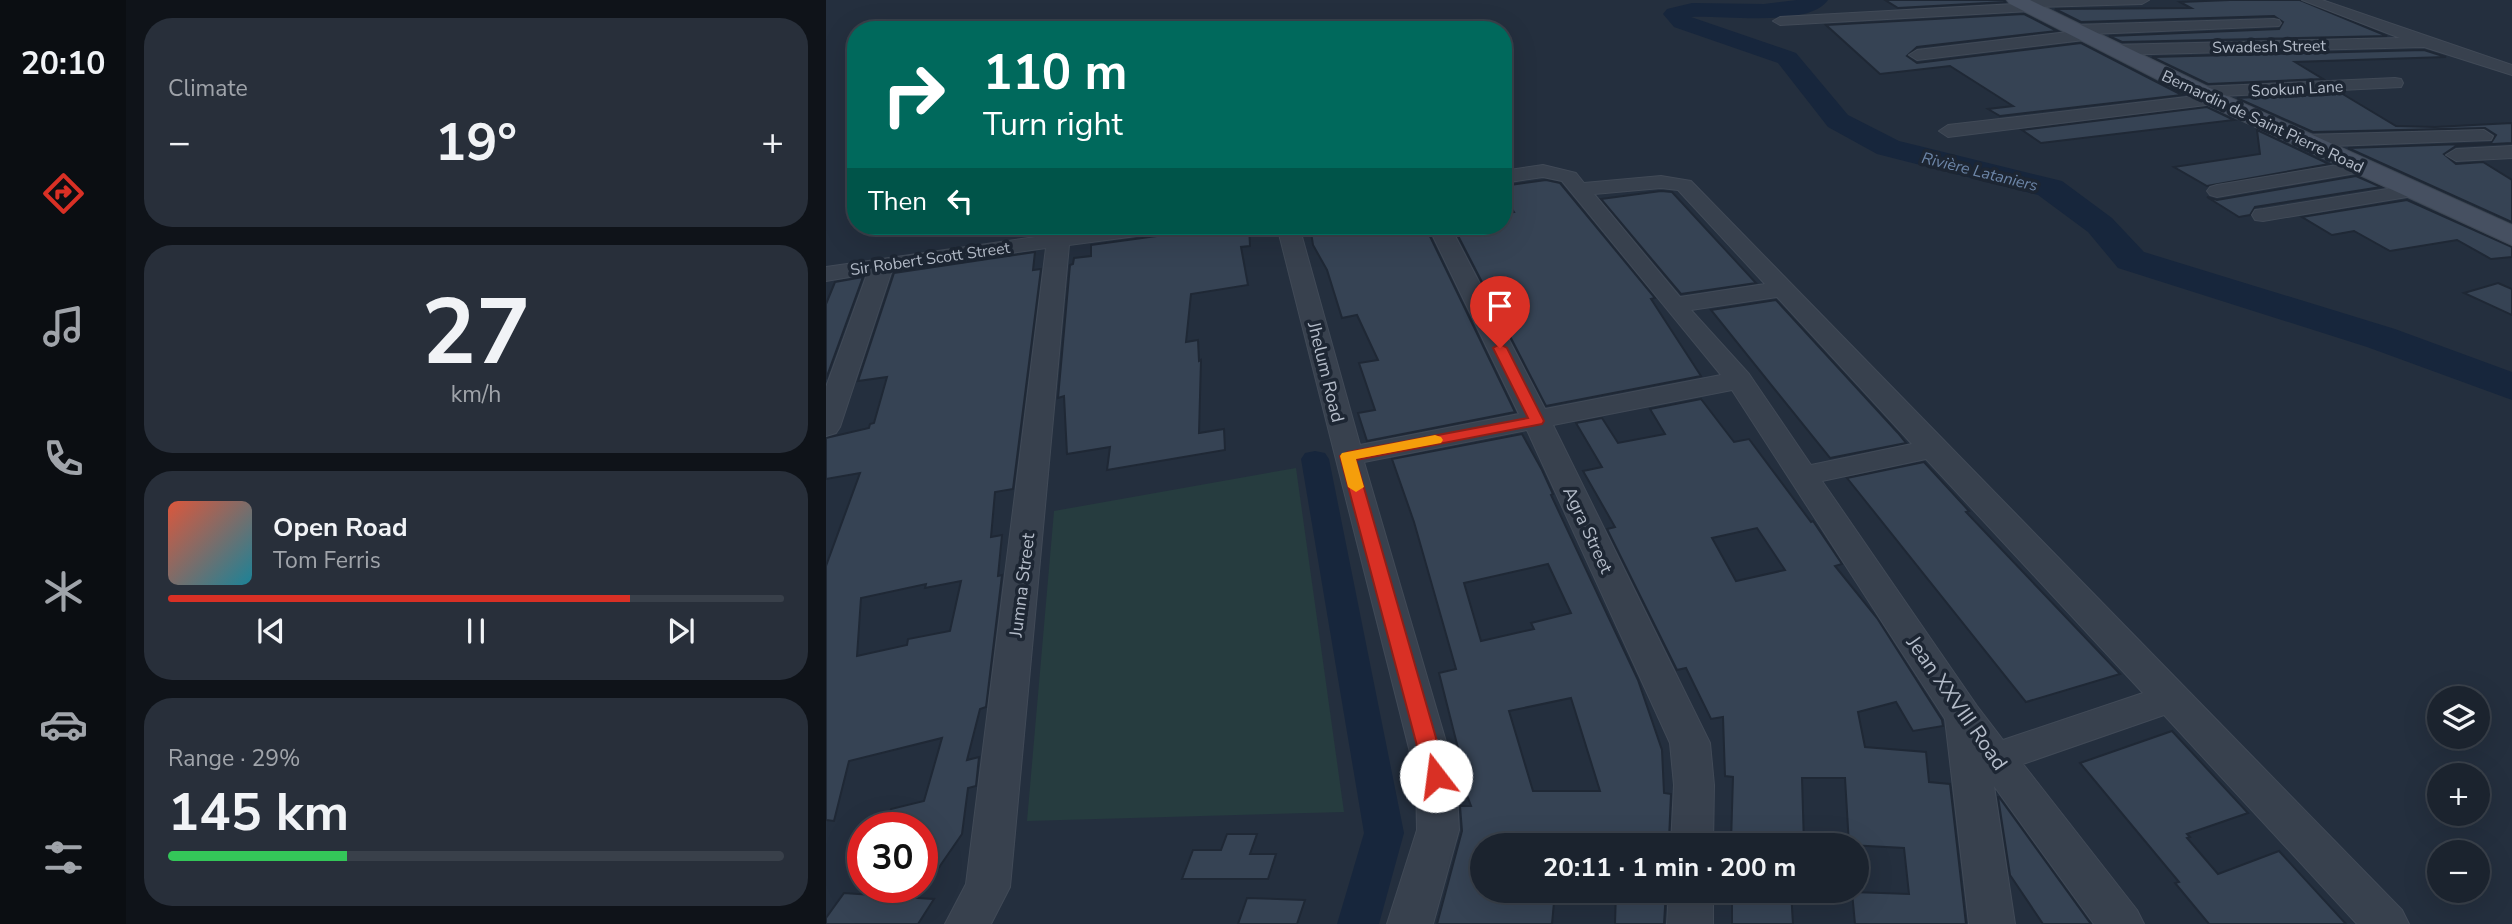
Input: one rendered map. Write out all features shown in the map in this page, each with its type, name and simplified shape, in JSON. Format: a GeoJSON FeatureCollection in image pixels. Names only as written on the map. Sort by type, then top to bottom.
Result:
{"type":"FeatureCollection","features":[{"type":"Feature","properties":{"kind":"main road","name":"Bernardin de Saint Pierre Road"},"geometry":{"type":"LineString","coordinates":[[2023,3],[2199,92],[2512,236]]}},
{"type":"Feature","properties":{"kind":"street"},"geometry":{"type":"LineString","coordinates":[[1780,21],[2023,3],[2142,0]]}},
{"type":"Feature","properties":{"kind":"street"},"geometry":{"type":"LineString","coordinates":[[2309,0],[2512,70]]}},
{"type":"Feature","properties":{"kind":"street"},"geometry":{"type":"LineString","coordinates":[[1917,55],[2079,32],[2274,23]]}},
{"type":"Feature","properties":{"kind":"street","name":"Swadesh Street"},"geometry":{"type":"LineString","coordinates":[[2112,50],[2425,42]]}},
{"type":"Feature","properties":{"kind":"street","name":"Sookun Lane"},"geometry":{"type":"LineString","coordinates":[[2199,92],[2395,83]]}},
{"type":"Feature","properties":{"kind":"street"},"geometry":{"type":"LineString","coordinates":[[2076,98],[2109,94],[2199,92]]}},
{"type":"Feature","properties":{"kind":"street"},"geometry":{"type":"LineString","coordinates":[[1948,131],[2199,92]]}},
{"type":"Feature","properties":{"kind":"street"},"geometry":{"type":"LineString","coordinates":[[2305,141],[2484,136]]}},
{"type":"Feature","properties":{"kind":"street"},"geometry":{"type":"LineString","coordinates":[[2417,157],[2512,152]]}},
{"type":"Feature","properties":{"kind":"street"},"geometry":{"type":"LineString","coordinates":[[2217,191],[2390,159]]}},
{"type":"Feature","properties":{"kind":"street"},"geometry":{"type":"LineString","coordinates":[[1512,176],[1543,171],[1569,177],[1581,190],[1661,182],[1684,184],[2386,924]]}},
{"type":"Feature","properties":{"kind":"street","name":"Jean XXVIII Road"},"geometry":{"type":"LineString","coordinates":[[1581,190],[1739,380],[1963,716],[2121,924]]}},
{"type":"Feature","properties":{"kind":"street"},"geometry":{"type":"LineString","coordinates":[[2263,215],[2412,191]]}},
{"type":"Feature","properties":{"kind":"street"},"geometry":{"type":"LineString","coordinates":[[2484,224],[2512,222]]}},
{"type":"Feature","properties":{"kind":"street","name":"Sir Robert Scott Street"},"geometry":{"type":"LineString","coordinates":[[826,274],[1094,235]]}},
{"type":"Feature","properties":{"kind":"street","name":"Jhelum Road"},"geometry":{"type":"LineString","coordinates":[[1290,235],[1436,776],[1438,830],[1410,924]]}},
{"type":"Feature","properties":{"kind":"street","name":"Agra Street"},"geometry":{"type":"LineString","coordinates":[[1443,235],[1537,421],[1690,743],[1694,785],[1692,833]]}},
{"type":"Feature","properties":{"kind":"street","name":"Jumna Street"},"geometry":{"type":"LineString","coordinates":[[968,924],[988,887],[1058,240]]}},
{"type":"Feature","properties":{"kind":"street"},"geometry":{"type":"LineString","coordinates":[[826,428],[881,264]]}},
{"type":"Feature","properties":{"kind":"street"},"geometry":{"type":"LineString","coordinates":[[1674,305],[1783,289]]}},
{"type":"Feature","properties":{"kind":"street"},"geometry":{"type":"LineString","coordinates":[[1348,456],[1739,380]]}},
{"type":"Feature","properties":{"kind":"street"},"geometry":{"type":"LineString","coordinates":[[1802,476],[1934,449]]}},
{"type":"Feature","properties":{"kind":"street"},"geometry":{"type":"LineString","coordinates":[[1996,758],[2172,698]]}},
{"type":"Feature","properties":{"kind":"street"},"geometry":{"type":"LineString","coordinates":[[1963,716],[1992,924]]}},
{"type":"Feature","properties":{"kind":"street"},"geometry":{"type":"LineString","coordinates":[[1690,924],[1691,903]]}},
{"type":"Feature","properties":{"kind":"green space"},"geometry":{"type":"Polygon","coordinates":[[[1296,468],[1344,812],[1027,821],[1054,511],[1296,468]]]}},
{"type":"Feature","properties":{"kind":"building"},"geometry":{"type":"Polygon","coordinates":[[[1885,0],[2004,0],[2005,2],[1898,8],[1885,0]]]}},
{"type":"Feature","properties":{"kind":"building"},"geometry":{"type":"Polygon","coordinates":[[[2300,0],[2387,36],[2122,42],[2109,36],[2279,29],[2283,22],[2274,16],[2081,22],[2055,9],[2191,8],[2180,2],[2300,0]]]}},
{"type":"Feature","properties":{"kind":"building"},"geometry":{"type":"Polygon","coordinates":[[[2024,14],[2057,31],[1917,47],[1907,56],[1917,63],[2081,43],[2182,95],[2000,116],[1988,109],[2013,106],[1950,66],[1880,74],[1826,25],[2024,14]]]}},
{"type":"Feature","properties":{"kind":"building"},"geometry":{"type":"Polygon","coordinates":[[[2424,50],[2446,57],[2295,62],[2323,79],[2208,84],[2152,57],[2424,50]]]}},
{"type":"Feature","properties":{"kind":"building"},"geometry":{"type":"Polygon","coordinates":[[[2341,93],[2396,126],[2512,123],[2512,143],[2456,146],[2444,154],[2456,164],[2483,162],[2512,180],[2512,222],[2348,148],[2491,143],[2496,135],[2485,128],[2313,132],[2237,98],[2341,93]]]}},
{"type":"Feature","properties":{"kind":"building"},"geometry":{"type":"Polygon","coordinates":[[[2207,107],[2234,120],[2041,143],[2022,130],[2207,107]]]}},
{"type":"Feature","properties":{"kind":"building"},"geometry":{"type":"Polygon","coordinates":[[[2257,130],[2329,164],[2207,186],[2174,167],[2260,154],[2257,130]]]}},
{"type":"Feature","properties":{"kind":"building"},"geometry":{"type":"Polygon","coordinates":[[[2356,176],[2381,187],[2255,207],[2250,215],[2239,217],[2207,197],[2217,200],[2356,176]]]}},
{"type":"Feature","properties":{"kind":"building"},"geometry":{"type":"Polygon","coordinates":[[[1546,180],[1560,183],[1655,298],[1651,299],[1701,376],[1546,406],[1458,235],[1512,235],[1512,185],[1546,180]]]}},
{"type":"Feature","properties":{"kind":"building"},"geometry":{"type":"Polygon","coordinates":[[[1672,192],[1756,283],[1681,294],[1601,199],[1672,192]]]}},
{"type":"Feature","properties":{"kind":"building"},"geometry":{"type":"Polygon","coordinates":[[[2407,200],[2512,247],[2512,257],[2491,259],[2457,240],[2390,251],[2354,231],[2332,235],[2302,217],[2407,200]]]}},
{"type":"Feature","properties":{"kind":"building"},"geometry":{"type":"Polygon","coordinates":[[[1165,235],[1249,235],[1250,246],[1241,247],[1248,285],[1191,294],[1186,342],[1198,340],[1199,361],[1201,360],[1199,433],[1224,429],[1225,450],[1107,470],[1110,447],[1067,454],[1064,396],[1058,398],[1070,265],[1073,264],[1074,258],[1091,256],[1091,245],[1165,235]]]}},
{"type":"Feature","properties":{"kind":"building"},"geometry":{"type":"Polygon","coordinates":[[[1311,235],[1429,235],[1515,412],[1367,441],[1358,413],[1375,410],[1359,363],[1378,360],[1357,315],[1342,318],[1327,270],[1313,245],[1311,235]]]}},
{"type":"Feature","properties":{"kind":"building"},"geometry":{"type":"Polygon","coordinates":[[[1035,252],[1033,270],[1041,269],[1013,489],[995,492],[991,537],[1002,535],[998,576],[1002,575],[986,707],[980,709],[967,760],[979,757],[976,786],[968,788],[962,834],[938,869],[938,812],[890,812],[891,809],[924,801],[942,738],[849,761],[834,821],[826,820],[826,566],[860,473],[826,479],[826,438],[869,428],[870,424],[874,423],[887,377],[858,381],[894,273],[1035,252]],[[961,581],[925,588],[926,584],[861,598],[857,656],[907,645],[908,639],[950,631],[961,581]]]}},
{"type":"Feature","properties":{"kind":"building"},"geometry":{"type":"Polygon","coordinates":[[[863,277],[826,379],[826,304],[835,282],[863,277]]]}},
{"type":"Feature","properties":{"kind":"building"},"geometry":{"type":"Polygon","coordinates":[[[2498,283],[2512,289],[2512,315],[2464,293],[2498,283]]]}},
{"type":"Feature","properties":{"kind":"building"},"geometry":{"type":"Polygon","coordinates":[[[1776,300],[1906,443],[1830,458],[1711,310],[1776,300]]]}},
{"type":"Feature","properties":{"kind":"building"},"geometry":{"type":"Polygon","coordinates":[[[1701,399],[1734,442],[1749,439],[1811,522],[1813,521],[1842,564],[1835,566],[1877,618],[1942,720],[1943,726],[1913,731],[1896,702],[1858,712],[1865,747],[1926,752],[1929,782],[1950,784],[1966,924],[1855,924],[1853,903],[1869,903],[1869,893],[1909,894],[1904,848],[1869,846],[1869,833],[1848,833],[1845,778],[1802,778],[1804,833],[1731,833],[1733,777],[1725,776],[1723,717],[1711,719],[1686,668],[1677,670],[1607,529],[1615,527],[1583,471],[1602,467],[1576,423],[1602,418],[1618,443],[1665,434],[1650,409],[1701,399]],[[1757,528],[1712,538],[1736,581],[1785,570],[1757,528]]]}},
{"type":"Feature","properties":{"kind":"building"},"geometry":{"type":"Polygon","coordinates":[[[1522,434],[1542,470],[1553,494],[1551,495],[1638,680],[1662,750],[1664,793],[1671,794],[1669,833],[1470,833],[1470,903],[1554,903],[1552,924],[1437,924],[1462,831],[1460,806],[1471,806],[1453,758],[1460,756],[1439,673],[1456,669],[1414,522],[1392,459],[1522,434]],[[1548,564],[1464,583],[1481,641],[1534,629],[1531,623],[1571,613],[1548,564]],[[1571,698],[1509,711],[1533,791],[1600,791],[1571,698]]]}},
{"type":"Feature","properties":{"kind":"building"},"geometry":{"type":"Polygon","coordinates":[[[1924,462],[1969,511],[1966,512],[2120,674],[2026,702],[1847,478],[1924,462]]]}},
{"type":"Feature","properties":{"kind":"building"},"geometry":{"type":"Polygon","coordinates":[[[2172,731],[2248,813],[2187,834],[2190,837],[2187,838],[2218,874],[2279,851],[2346,924],[2209,924],[2175,883],[2179,882],[2080,763],[2172,731]]]}},
{"type":"Feature","properties":{"kind":"building"},"geometry":{"type":"Polygon","coordinates":[[[1998,797],[2091,924],[2043,924],[2010,875],[1998,797]]]}},
{"type":"Feature","properties":{"kind":"building"},"geometry":{"type":"Polygon","coordinates":[[[1227,834],[1257,834],[1250,854],[1276,854],[1268,879],[1182,879],[1193,850],[1221,850],[1227,834]]]}},
{"type":"Feature","properties":{"kind":"building"},"geometry":{"type":"Polygon","coordinates":[[[844,893],[847,893],[847,903],[931,903],[918,924],[826,924],[826,918],[844,893]]]}},
{"type":"Feature","properties":{"kind":"building"},"geometry":{"type":"Polygon","coordinates":[[[1247,898],[1305,900],[1297,924],[1238,924],[1247,898]]]}},
{"type":"Feature","properties":{"kind":"building"},"geometry":{"type":"Polygon","coordinates":[[[1616,903],[1665,903],[1664,924],[1615,924],[1616,903]]]}},
{"type":"Feature","properties":{"kind":"building"},"geometry":{"type":"Polygon","coordinates":[[[1732,903],[1792,903],[1793,924],[1732,924],[1732,903]]]}},
{"type":"Feature","properties":{"kind":"waterway","name":"Rivière Lataniers"},"geometry":{"type":"LineString","coordinates":[[1817,0],[1782,10],[1710,9],[1675,14],[1682,22],[1787,58],[1838,121],[1888,148],[2050,188],[2100,225],[2131,260],[2381,338],[2512,387]]}},
{"type":"Feature","properties":{"kind":"waterway"},"geometry":{"type":"LineString","coordinates":[[1315,459],[1384,833],[1358,924]]}},
{"type":"Feature","properties":{"kind":"slow traffic"},"geometry":{"type":"LineString","coordinates":[[1356,487],[1348,456],[1435,440]]}},
{"type":"Feature","properties":{"kind":"route"},"geometry":{"type":"LineString","coordinates":[[1436,776],[1348,456],[1537,421],[1500,348]]}}]}
